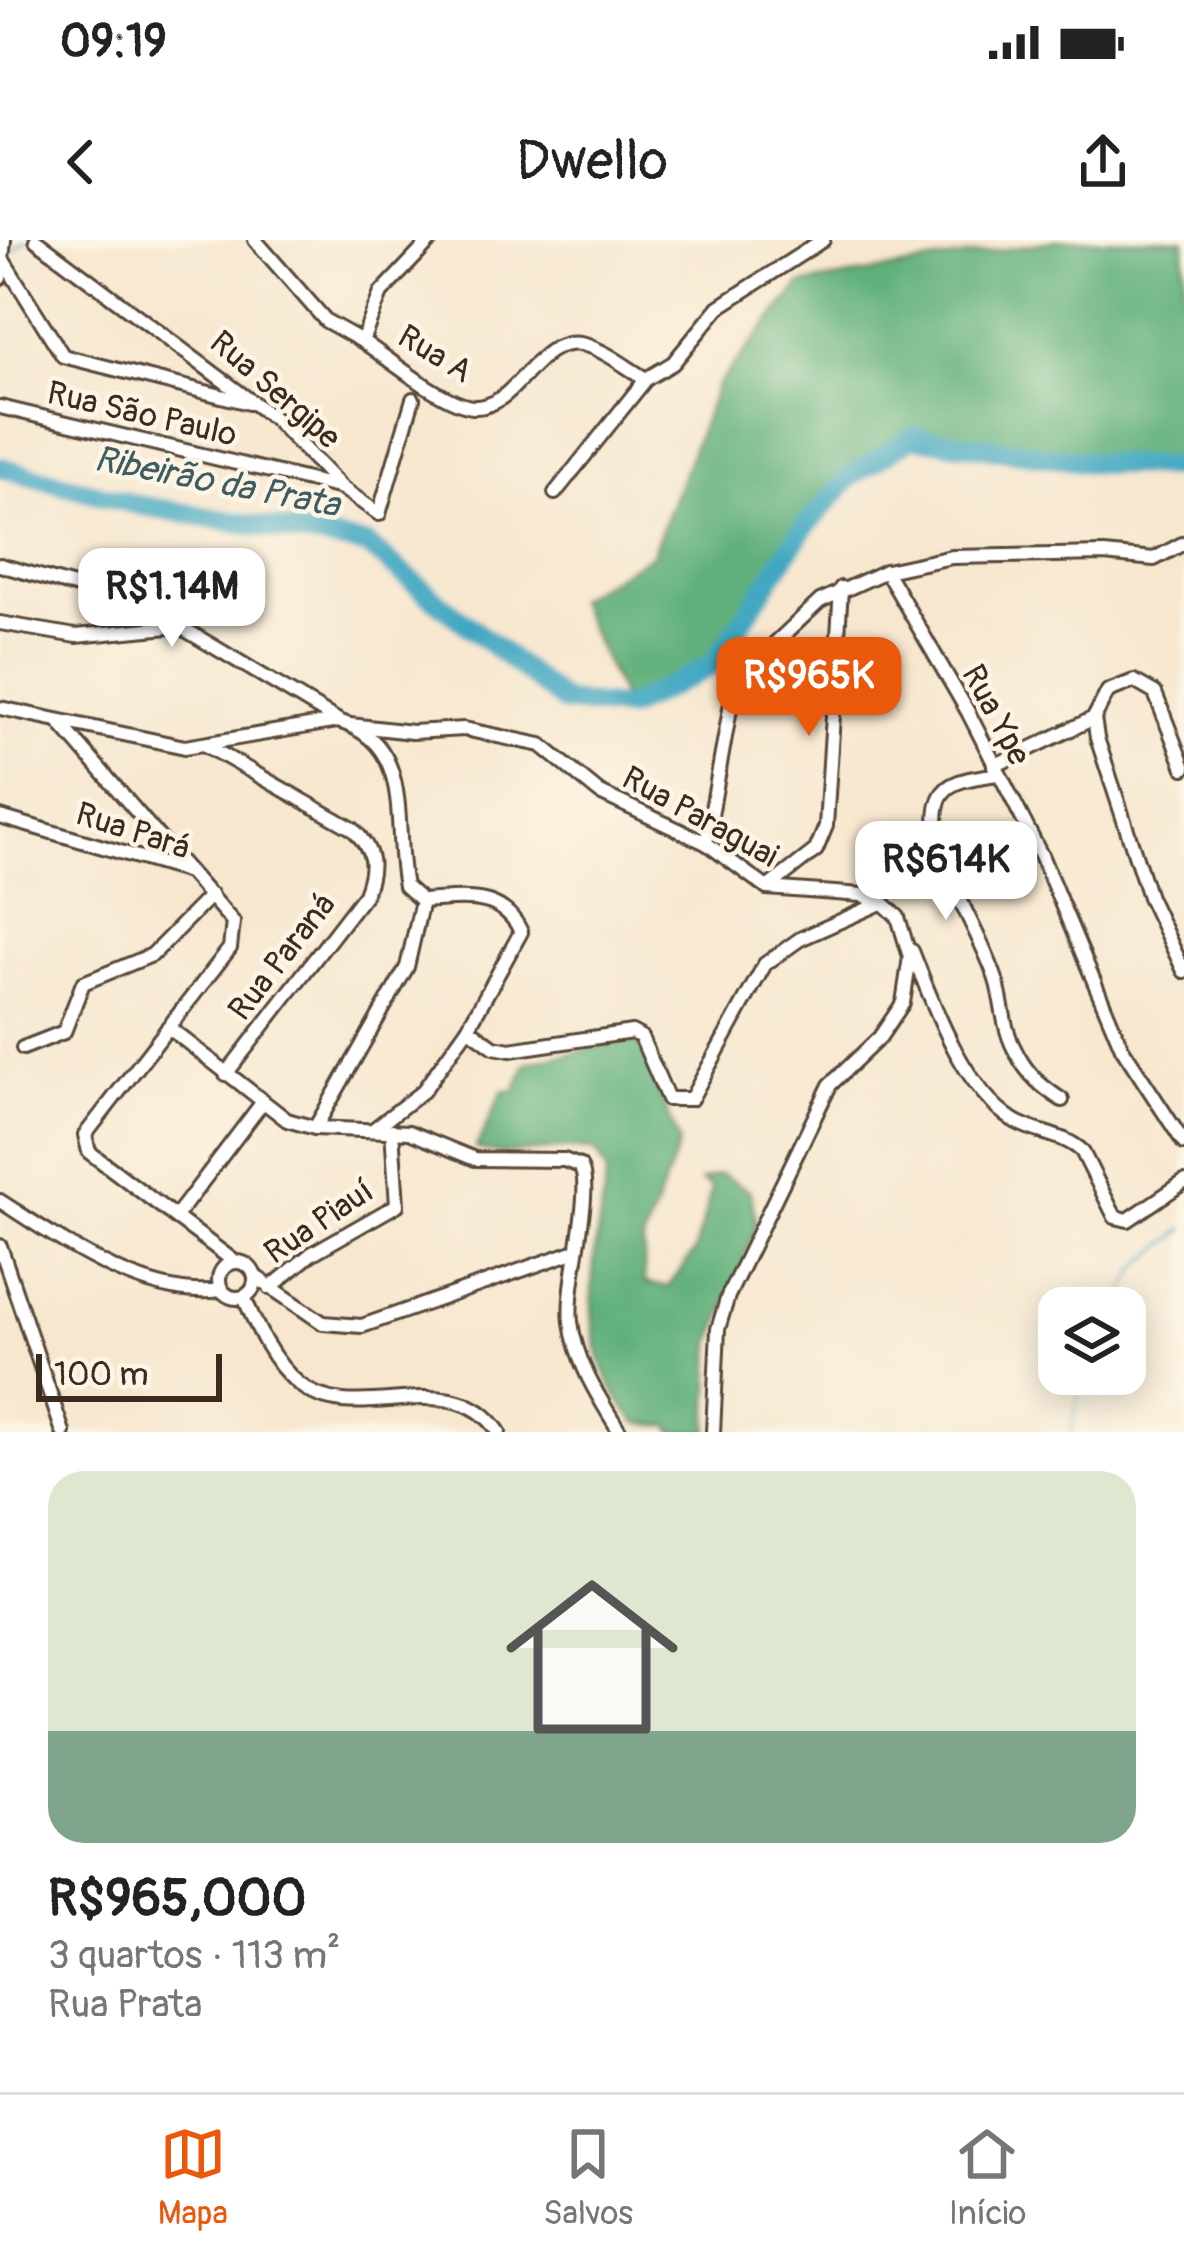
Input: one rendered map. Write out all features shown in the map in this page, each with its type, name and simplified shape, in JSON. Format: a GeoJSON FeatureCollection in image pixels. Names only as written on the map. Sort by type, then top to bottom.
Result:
{"type":"FeatureCollection","features":[{"type":"Feature","properties":{"kind":"street"},"geometry":{"type":"LineString","coordinates":[[0,278],[4,240]]}},
{"type":"Feature","properties":{"kind":"street","name":"Rua Sergipe"},"geometry":{"type":"LineString","coordinates":[[36,240],[256,404],[298,438],[342,488],[379,514],[412,399]]}},
{"type":"Feature","properties":{"kind":"street"},"geometry":{"type":"LineString","coordinates":[[255,240],[326,321],[362,341]]}},
{"type":"Feature","properties":{"kind":"street","name":"Rua A"},"geometry":{"type":"LineString","coordinates":[[431,240],[381,293],[362,341],[456,402],[477,408],[496,400],[556,346],[575,343],[646,380]]}},
{"type":"Feature","properties":{"kind":"street"},"geometry":{"type":"LineString","coordinates":[[556,493],[646,380],[673,363],[719,308],[824,240]]}},
{"type":"Feature","properties":{"kind":"street"},"geometry":{"type":"LineString","coordinates":[[3,260],[63,356],[256,404]]}},
{"type":"Feature","properties":{"kind":"street","name":"Rua São Paulo"},"geometry":{"type":"LineString","coordinates":[[0,407],[342,488]]}},
{"type":"Feature","properties":{"kind":"street"},"geometry":{"type":"LineString","coordinates":[[706,843],[735,681],[841,588],[886,571],[952,557],[1104,554],[1154,559],[1184,543]]}},
{"type":"Feature","properties":{"kind":"street"},"geometry":{"type":"LineString","coordinates":[[0,565],[85,590],[152,601],[179,626],[344,723],[388,759],[398,784],[405,886],[422,902],[482,898],[498,904],[516,922],[520,942],[468,1028],[423,1091],[374,1129]]}},
{"type":"Feature","properties":{"kind":"street","name":"Rua Ype"},"geometry":{"type":"LineString","coordinates":[[886,571],[1049,874],[1122,1048],[1184,1143]]}},
{"type":"Feature","properties":{"kind":"street"},"geometry":{"type":"LineString","coordinates":[[767,887],[816,850],[826,826],[841,588]]}},
{"type":"Feature","properties":{"kind":"street"},"geometry":{"type":"LineString","coordinates":[[0,623],[76,636],[179,626]]}},
{"type":"Feature","properties":{"kind":"street"},"geometry":{"type":"LineString","coordinates":[[1062,1100],[1028,1073],[1008,1039],[997,983],[941,850],[938,815],[943,792],[1094,718],[1108,691],[1134,681],[1155,693],[1184,768]]}},
{"type":"Feature","properties":{"kind":"street"},"geometry":{"type":"LineString","coordinates":[[0,708],[156,744],[206,746],[344,723]]}},
{"type":"Feature","properties":{"kind":"street"},"geometry":{"type":"LineString","coordinates":[[1094,718],[1149,897],[1184,971]]}},
{"type":"Feature","properties":{"kind":"street"},"geometry":{"type":"LineString","coordinates":[[59,722],[189,872]]}},
{"type":"Feature","properties":{"kind":"street","name":"Rua Paraguai"},"geometry":{"type":"LineString","coordinates":[[344,723],[412,732],[464,729],[541,745],[600,794],[706,843],[767,887],[862,895],[882,902]]}},
{"type":"Feature","properties":{"kind":"street","name":"Rua Paraná"},"geometry":{"type":"LineString","coordinates":[[206,746],[353,829],[370,848],[374,870],[365,894],[226,1074]]}},
{"type":"Feature","properties":{"kind":"street","name":"Rua Pará"},"geometry":{"type":"LineString","coordinates":[[0,817],[189,872],[233,922],[230,948],[168,1028]]}},
{"type":"Feature","properties":{"kind":"street"},"geometry":{"type":"LineString","coordinates":[[23,1048],[64,1032],[83,982],[152,955],[211,895]]}},
{"type":"Feature","properties":{"kind":"street"},"geometry":{"type":"LineString","coordinates":[[315,1128],[407,967],[422,902]]}},
{"type":"Feature","properties":{"kind":"street"},"geometry":{"type":"LineString","coordinates":[[468,1028],[494,1047],[510,1049],[632,1032],[641,1037],[668,1099],[691,1099],[765,964],[800,939],[882,902],[906,935],[950,1035],[991,1101],[1015,1122],[1072,1142],[1096,1175],[1115,1217],[1136,1215],[1184,1182]]}},
{"type":"Feature","properties":{"kind":"street"},"geometry":{"type":"LineString","coordinates":[[713,1432],[716,1344],[728,1296],[830,1085],[880,1037],[903,1003],[910,957],[906,935]]}},
{"type":"Feature","properties":{"kind":"street"},"geometry":{"type":"LineString","coordinates":[[573,1252],[362,1326],[322,1323],[270,1288],[246,1263],[235,1262],[86,1145],[94,1120],[168,1028],[287,1120],[315,1128],[392,1130],[475,1159],[564,1160],[580,1166],[588,1183],[573,1252],[570,1318],[575,1347],[620,1432]]}},
{"type":"Feature","properties":{"kind":"street"},"geometry":{"type":"LineString","coordinates":[[177,1215],[262,1103]]}},
{"type":"Feature","properties":{"kind":"street","name":"Rua Piauí"},"geometry":{"type":"LineString","coordinates":[[270,1288],[311,1254],[397,1205],[392,1130]]}},
{"type":"Feature","properties":{"kind":"street"},"geometry":{"type":"LineString","coordinates":[[0,1201],[146,1280],[179,1292],[221,1289]]}},
{"type":"Feature","properties":{"kind":"street"},"geometry":{"type":"LineString","coordinates":[[0,1246],[63,1432]]}},
{"type":"Feature","properties":{"kind":"street"},"geometry":{"type":"LineString","coordinates":[[235,1262],[220,1274],[221,1289],[231,1298],[244,1297],[254,1289],[256,1276]]}},
{"type":"Feature","properties":{"kind":"street"},"geometry":{"type":"LineString","coordinates":[[244,1297],[277,1360],[311,1392],[357,1399],[459,1401],[477,1408],[499,1432]]}},
{"type":"Feature","properties":{"kind":"green space"},"geometry":{"type":"Polygon","coordinates":[[[1058,240],[1184,240],[1184,468],[1091,463],[913,437],[850,477],[804,528],[713,665],[627,708],[576,599],[652,555],[717,386],[800,285],[1058,240]]]}},
{"type":"Feature","properties":{"kind":"green space"},"geometry":{"type":"Polygon","coordinates":[[[633,1039],[642,1046],[679,1143],[643,1241],[645,1283],[668,1287],[695,1251],[712,1188],[701,1181],[720,1174],[750,1191],[757,1224],[712,1343],[708,1432],[673,1432],[670,1426],[637,1423],[602,1366],[592,1304],[607,1173],[596,1152],[566,1148],[506,1153],[476,1148],[503,1091],[515,1091],[527,1063],[633,1039]]]}},
{"type":"Feature","properties":{"kind":"waterway"},"geometry":{"type":"LineString","coordinates":[[9,254],[26,240]]}},
{"type":"Feature","properties":{"kind":"waterway","name":"Ribeirão da Prata"},"geometry":{"type":"LineString","coordinates":[[0,467],[138,505],[367,545],[564,702],[627,708],[713,665],[804,528],[850,477],[913,437],[1091,463],[1184,468]]}},
{"type":"Feature","properties":{"kind":"waterway"},"geometry":{"type":"LineString","coordinates":[[1127,1287],[1139,1266],[1184,1229]]}},
{"type":"Feature","properties":{"kind":"waterway"},"geometry":{"type":"LineString","coordinates":[[1071,1432],[1079,1395]]}}]}
